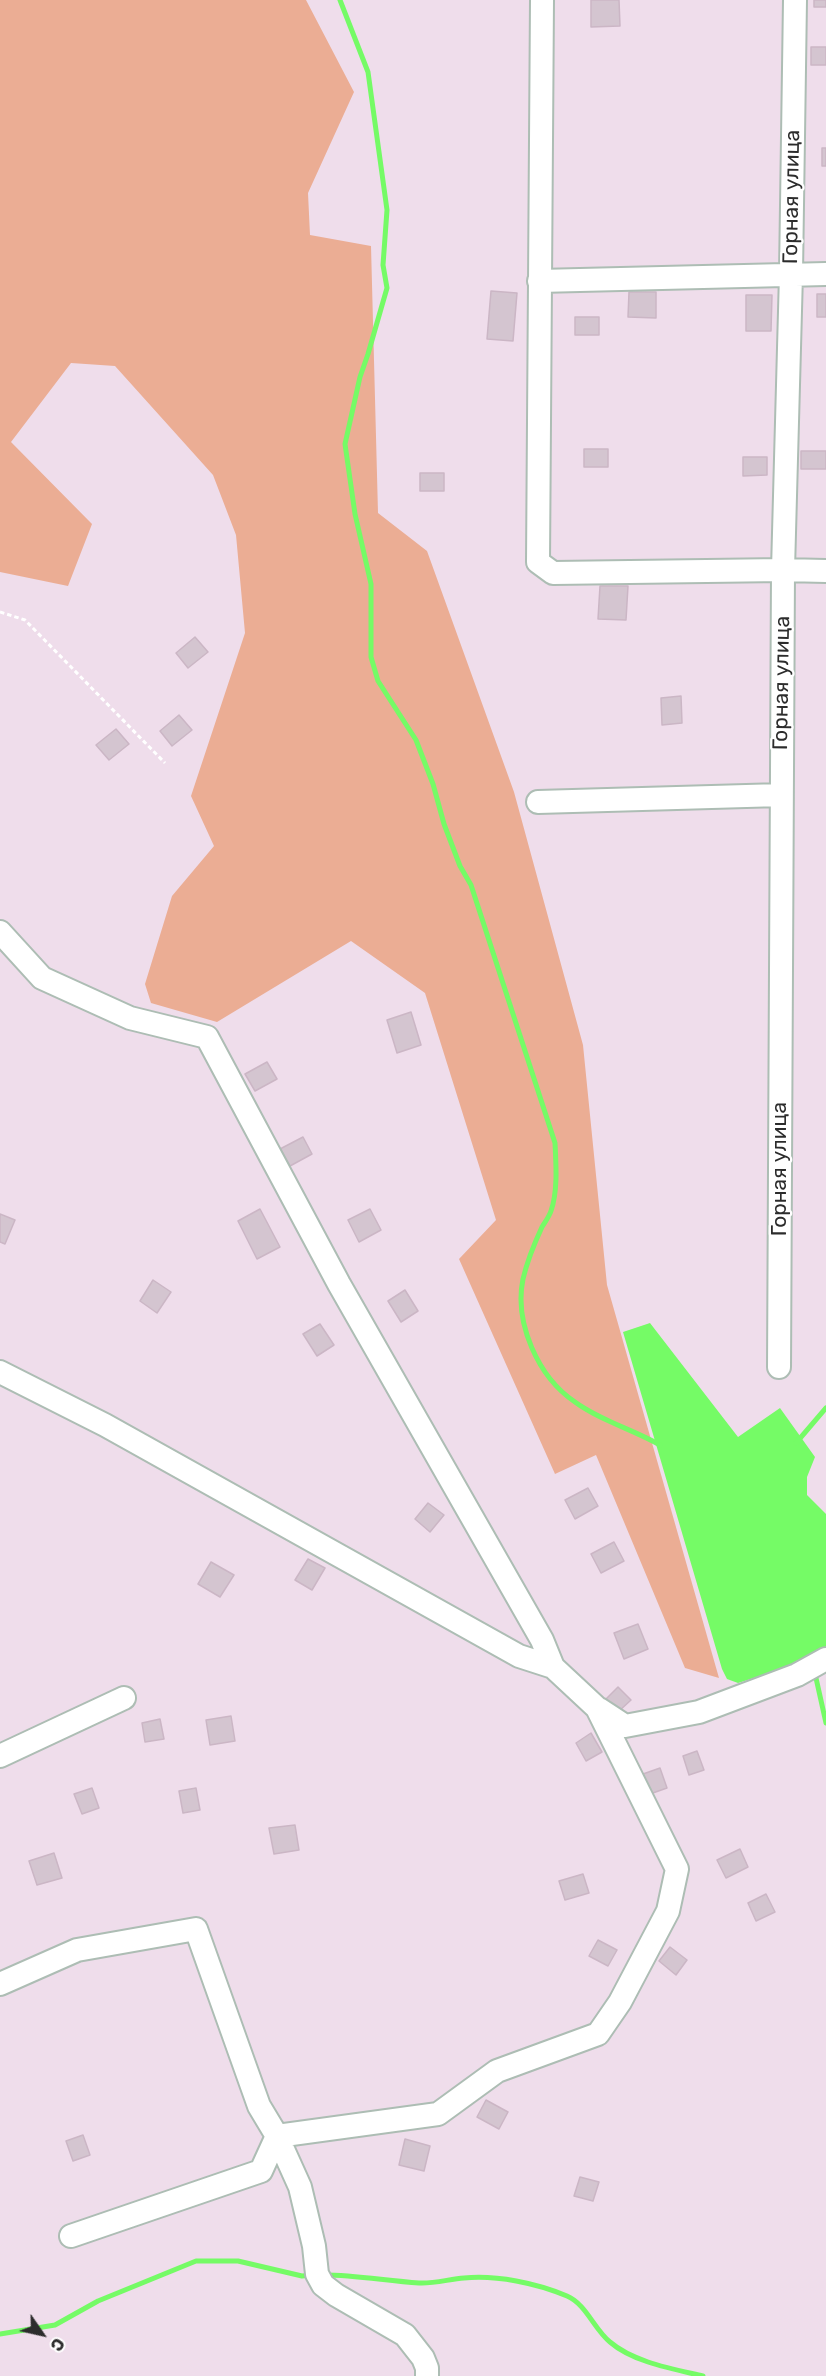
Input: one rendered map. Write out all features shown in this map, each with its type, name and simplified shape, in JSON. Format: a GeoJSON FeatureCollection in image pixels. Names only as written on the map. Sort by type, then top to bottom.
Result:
{"type":"FeatureCollection","features":[{"type":"Feature","properties":{"kind":"street"},"geometry":{"type":"LineString","coordinates":[[542,0],[538,561],[553,573],[826,571]]}},
{"type":"Feature","properties":{"kind":"street","name":"Горная улица"},"geometry":{"type":"LineString","coordinates":[[779,1367],[783,570],[795,0]]}},
{"type":"Feature","properties":{"kind":"street"},"geometry":{"type":"LineString","coordinates":[[539,281],[826,274]]}},
{"type":"Feature","properties":{"kind":"street"},"geometry":{"type":"LineString","coordinates":[[538,802],[781,795]]}},
{"type":"Feature","properties":{"kind":"street"},"geometry":{"type":"LineString","coordinates":[[0,932],[42,978],[130,1018],[207,1037],[339,1284],[542,1640],[553,1667],[597,1708],[625,1726],[699,1712],[797,1675],[826,1659]]}},
{"type":"Feature","properties":{"kind":"street"},"geometry":{"type":"LineString","coordinates":[[0,1372],[105,1425],[519,1656],[553,1667]]}},
{"type":"Feature","properties":{"kind":"street"},"geometry":{"type":"LineString","coordinates":[[0,1756],[124,1698]]}},
{"type":"Feature","properties":{"kind":"street"},"geometry":{"type":"LineString","coordinates":[[278,2136],[438,2114],[497,2071],[598,2034],[620,2002],[668,1911],[677,1869],[597,1708]]}},
{"type":"Feature","properties":{"kind":"street"},"geometry":{"type":"LineString","coordinates":[[0,1984],[77,1950],[195,1929],[259,2106],[278,2136],[300,2187],[314,2246],[315,2266],[323,2285],[405,2335],[423,2358],[427,2376]]}},
{"type":"Feature","properties":{"kind":"street"},"geometry":{"type":"LineString","coordinates":[[72,2236],[261,2171],[278,2136]]}},
{"type":"Feature","properties":{"kind":"path"},"geometry":{"type":"LineString","coordinates":[[0,612],[25,620],[165,763]]}},
{"type":"Feature","properties":{"kind":"shaded area"},"geometry":{"type":"Polygon","coordinates":[[[0,0],[306,0],[354,92],[308,193],[310,235],[371,246],[378,513],[427,551],[514,792],[583,1045],[607,1285],[719,1678],[685,1668],[596,1455],[555,1474],[459,1259],[496,1220],[425,993],[351,941],[217,1022],[151,1003],[145,984],[172,896],[214,846],[191,796],[245,633],[236,535],[213,475],[115,366],[71,363],[11,442],[92,524],[68,586],[0,572],[0,0]]]}},
{"type":"Feature","properties":{"kind":"shaded area"},"geometry":{"type":"Polygon","coordinates":[[[650,1323],[738,1437],[780,1408],[815,1457],[807,1477],[807,1495],[826,1514],[826,1648],[808,1661],[738,1683],[727,1679],[722,1669],[623,1332],[650,1323]]]}},
{"type":"Feature","properties":{"kind":"building"},"geometry":{"type":"Polygon","coordinates":[[[591,0],[619,0],[620,26],[591,27],[591,0]]]}},
{"type":"Feature","properties":{"kind":"building"},"geometry":{"type":"Polygon","coordinates":[[[814,0],[826,0],[826,7],[814,7],[814,0]]]}},
{"type":"Feature","properties":{"kind":"building"},"geometry":{"type":"Polygon","coordinates":[[[811,47],[826,47],[826,65],[811,65],[811,47]]]}},
{"type":"Feature","properties":{"kind":"building"},"geometry":{"type":"Polygon","coordinates":[[[822,148],[826,148],[826,166],[822,166],[822,148]]]}},
{"type":"Feature","properties":{"kind":"building"},"geometry":{"type":"Polygon","coordinates":[[[491,291],[517,293],[513,341],[487,339],[491,291]]]}},
{"type":"Feature","properties":{"kind":"building"},"geometry":{"type":"Polygon","coordinates":[[[629,292],[656,292],[656,318],[628,317],[629,292]]]}},
{"type":"Feature","properties":{"kind":"building"},"geometry":{"type":"Polygon","coordinates":[[[817,294],[826,294],[826,317],[817,317],[817,294]]]}},
{"type":"Feature","properties":{"kind":"building"},"geometry":{"type":"Polygon","coordinates":[[[746,295],[772,295],[771,331],[746,331],[746,295]]]}},
{"type":"Feature","properties":{"kind":"building"},"geometry":{"type":"Polygon","coordinates":[[[575,317],[599,317],[599,335],[575,335],[575,317]]]}},
{"type":"Feature","properties":{"kind":"building"},"geometry":{"type":"Polygon","coordinates":[[[584,449],[608,449],[608,467],[584,467],[584,449]]]}},
{"type":"Feature","properties":{"kind":"building"},"geometry":{"type":"Polygon","coordinates":[[[801,451],[826,451],[826,469],[801,469],[801,451]]]}},
{"type":"Feature","properties":{"kind":"building"},"geometry":{"type":"Polygon","coordinates":[[[743,457],[767,457],[767,475],[743,476],[743,457]]]}},
{"type":"Feature","properties":{"kind":"building"},"geometry":{"type":"Polygon","coordinates":[[[420,473],[444,473],[444,491],[420,491],[420,473]]]}},
{"type":"Feature","properties":{"kind":"building"},"geometry":{"type":"Polygon","coordinates":[[[600,586],[628,586],[626,620],[598,619],[600,586]]]}},
{"type":"Feature","properties":{"kind":"building"},"geometry":{"type":"Polygon","coordinates":[[[195,637],[208,652],[188,668],[176,653],[195,637]]]}},
{"type":"Feature","properties":{"kind":"building"},"geometry":{"type":"Polygon","coordinates":[[[681,696],[682,723],[662,725],[661,698],[681,696]]]}},
{"type":"Feature","properties":{"kind":"building"},"geometry":{"type":"Polygon","coordinates":[[[179,715],[192,730],[172,746],[160,731],[179,715]]]}},
{"type":"Feature","properties":{"kind":"building"},"geometry":{"type":"Polygon","coordinates":[[[116,729],[129,744],[109,760],[96,745],[116,729]]]}},
{"type":"Feature","properties":{"kind":"building"},"geometry":{"type":"Polygon","coordinates":[[[411,1012],[421,1045],[397,1053],[387,1020],[411,1012]]]}},
{"type":"Feature","properties":{"kind":"building"},"geometry":{"type":"Polygon","coordinates":[[[267,1062],[277,1079],[255,1091],[245,1074],[267,1062]]]}},
{"type":"Feature","properties":{"kind":"building"},"geometry":{"type":"Polygon","coordinates":[[[303,1137],[312,1154],[290,1166],[280,1149],[303,1137]]]}},
{"type":"Feature","properties":{"kind":"building"},"geometry":{"type":"Polygon","coordinates":[[[260,1209],[280,1247],[257,1259],[238,1221],[260,1209]]]}},
{"type":"Feature","properties":{"kind":"building"},"geometry":{"type":"Polygon","coordinates":[[[370,1209],[381,1230],[359,1242],[348,1220],[370,1209]]]}},
{"type":"Feature","properties":{"kind":"building"},"geometry":{"type":"Polygon","coordinates":[[[0,1214],[15,1220],[5,1244],[0,1242],[0,1214]]]}},
{"type":"Feature","properties":{"kind":"building"},"geometry":{"type":"Polygon","coordinates":[[[153,1280],[171,1292],[157,1313],[140,1301],[153,1280]]]}},
{"type":"Feature","properties":{"kind":"building"},"geometry":{"type":"Polygon","coordinates":[[[405,1290],[418,1311],[401,1322],[388,1301],[405,1290]]]}},
{"type":"Feature","properties":{"kind":"building"},"geometry":{"type":"Polygon","coordinates":[[[320,1324],[334,1345],[317,1356],[303,1334],[320,1324]]]}},
{"type":"Feature","properties":{"kind":"building"},"geometry":{"type":"Polygon","coordinates":[[[588,1488],[598,1506],[575,1519],[565,1500],[588,1488]]]}},
{"type":"Feature","properties":{"kind":"building"},"geometry":{"type":"Polygon","coordinates":[[[428,1503],[444,1515],[430,1532],[415,1519],[428,1503]]]}},
{"type":"Feature","properties":{"kind":"building"},"geometry":{"type":"Polygon","coordinates":[[[614,1542],[624,1561],[601,1573],[591,1554],[614,1542]]]}},
{"type":"Feature","properties":{"kind":"building"},"geometry":{"type":"Polygon","coordinates":[[[308,1559],[325,1568],[312,1590],[295,1580],[308,1559]]]}},
{"type":"Feature","properties":{"kind":"building"},"geometry":{"type":"Polygon","coordinates":[[[211,1562],[234,1575],[220,1597],[198,1584],[211,1562]]]}},
{"type":"Feature","properties":{"kind":"building"},"geometry":{"type":"Polygon","coordinates":[[[638,1624],[648,1649],[624,1659],[614,1633],[638,1624]]]}},
{"type":"Feature","properties":{"kind":"building"},"geometry":{"type":"Polygon","coordinates":[[[618,1687],[631,1700],[618,1712],[605,1700],[618,1687]]]}},
{"type":"Feature","properties":{"kind":"building"},"geometry":{"type":"Polygon","coordinates":[[[231,1716],[235,1741],[210,1745],[206,1720],[231,1716]]]}},
{"type":"Feature","properties":{"kind":"building"},"geometry":{"type":"Polygon","coordinates":[[[160,1719],[164,1739],[145,1742],[142,1723],[160,1719]]]}},
{"type":"Feature","properties":{"kind":"building"},"geometry":{"type":"Polygon","coordinates":[[[591,1733],[602,1752],[586,1761],[576,1743],[591,1733]]]}},
{"type":"Feature","properties":{"kind":"building"},"geometry":{"type":"Polygon","coordinates":[[[697,1751],[704,1770],[689,1775],[683,1756],[697,1751]]]}},
{"type":"Feature","properties":{"kind":"building"},"geometry":{"type":"Polygon","coordinates":[[[660,1768],[667,1788],[650,1794],[643,1774],[660,1768]]]}},
{"type":"Feature","properties":{"kind":"building"},"geometry":{"type":"Polygon","coordinates":[[[92,1788],[99,1808],[82,1814],[74,1794],[92,1788]]]}},
{"type":"Feature","properties":{"kind":"building"},"geometry":{"type":"Polygon","coordinates":[[[196,1788],[200,1810],[183,1813],[179,1791],[196,1788]]]}},
{"type":"Feature","properties":{"kind":"building"},"geometry":{"type":"Polygon","coordinates":[[[295,1825],[299,1850],[274,1854],[269,1828],[295,1825]]]}},
{"type":"Feature","properties":{"kind":"building"},"geometry":{"type":"Polygon","coordinates":[[[740,1849],[748,1867],[726,1878],[717,1860],[740,1849]]]}},
{"type":"Feature","properties":{"kind":"building"},"geometry":{"type":"Polygon","coordinates":[[[54,1853],[62,1878],[37,1885],[29,1861],[54,1853]]]}},
{"type":"Feature","properties":{"kind":"building"},"geometry":{"type":"Polygon","coordinates":[[[583,1874],[589,1893],[565,1900],[559,1881],[583,1874]]]}},
{"type":"Feature","properties":{"kind":"building"},"geometry":{"type":"Polygon","coordinates":[[[766,1894],[775,1912],[756,1921],[748,1903],[766,1894]]]}},
{"type":"Feature","properties":{"kind":"building"},"geometry":{"type":"Polygon","coordinates":[[[598,1940],[617,1950],[608,1966],[589,1956],[598,1940]]]}},
{"type":"Feature","properties":{"kind":"building"},"geometry":{"type":"Polygon","coordinates":[[[670,1947],[687,1960],[676,1975],[659,1961],[670,1947]]]}},
{"type":"Feature","properties":{"kind":"building"},"geometry":{"type":"Polygon","coordinates":[[[486,2100],[508,2112],[499,2129],[477,2117],[486,2100]]]}},
{"type":"Feature","properties":{"kind":"building"},"geometry":{"type":"Polygon","coordinates":[[[83,2135],[90,2155],[73,2161],[66,2141],[83,2135]]]}},
{"type":"Feature","properties":{"kind":"building"},"geometry":{"type":"Polygon","coordinates":[[[405,2139],[430,2146],[424,2171],[399,2165],[405,2139]]]}},
{"type":"Feature","properties":{"kind":"building"},"geometry":{"type":"Polygon","coordinates":[[[580,2177],[599,2182],[593,2201],[574,2196],[580,2177]]]}},
{"type":"Feature","properties":{"kind":"waterway"},"geometry":{"type":"LineString","coordinates":[[340,0],[368,72],[387,210],[383,265],[387,288],[360,377],[345,444],[355,514],[371,584],[371,657],[378,681],[416,740],[433,784],[444,824],[460,866],[471,885],[555,1143],[555,1195],[550,1213],[527,1266],[521,1296],[522,1313],[532,1348],[550,1378],[575,1402],[660,1445]]}},
{"type":"Feature","properties":{"kind":"waterway"},"geometry":{"type":"LineString","coordinates":[[796,1443],[826,1408]]}},
{"type":"Feature","properties":{"kind":"waterway"},"geometry":{"type":"LineString","coordinates":[[816,1678],[826,1723]]}},
{"type":"Feature","properties":{"kind":"waterway"},"geometry":{"type":"LineString","coordinates":[[0,2334],[55,2325],[98,2301],[196,2261],[238,2261],[302,2276],[312,2275]]}},
{"type":"Feature","properties":{"kind":"waterway"},"geometry":{"type":"LineString","coordinates":[[324,2275],[424,2283],[477,2277],[529,2284],[555,2291],[574,2300],[604,2337],[630,2355],[654,2364],[703,2376]]}}]}
